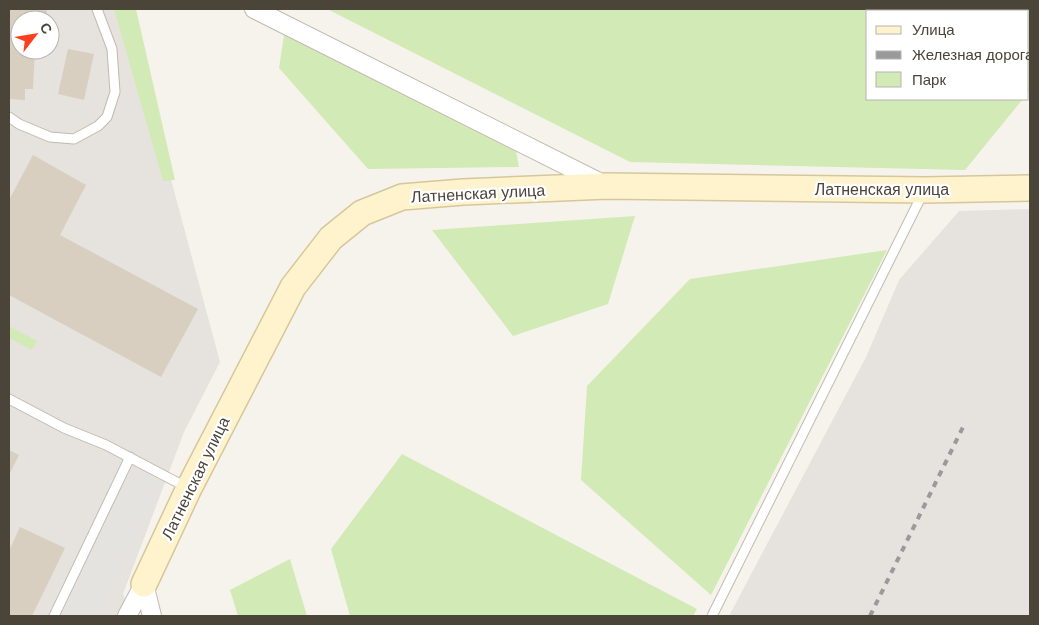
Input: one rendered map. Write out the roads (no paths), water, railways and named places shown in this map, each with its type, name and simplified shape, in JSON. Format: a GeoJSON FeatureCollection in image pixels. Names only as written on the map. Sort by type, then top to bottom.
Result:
{"type":"FeatureCollection","features":[{"type":"Feature","properties":{"kind":"street"},"geometry":{"type":"LineString","coordinates":[[254,9],[607,186]]}},
{"type":"Feature","properties":{"kind":"street","name":"Латненская улица"},"geometry":{"type":"LineString","coordinates":[[127,616],[144,584],[188,488],[293,287],[331,238],[362,213],[402,198],[463,192],[607,186],[924,190],[1030,188]]}},
{"type":"Feature","properties":{"kind":"street"},"geometry":{"type":"LineString","coordinates":[[144,584],[152,616]]}},
{"type":"Feature","properties":{"kind":"lane"},"geometry":{"type":"LineString","coordinates":[[9,117],[19,124],[50,137],[74,139],[98,126],[107,117],[115,92],[112,49],[97,9]]}},
{"type":"Feature","properties":{"kind":"lane"},"geometry":{"type":"LineString","coordinates":[[712,616],[924,190]]}},
{"type":"Feature","properties":{"kind":"lane"},"geometry":{"type":"LineString","coordinates":[[9,399],[64,428],[106,445],[188,488]]}},
{"type":"Feature","properties":{"kind":"lane"},"geometry":{"type":"LineString","coordinates":[[54,616],[130,457]]}},
{"type":"Feature","properties":{"kind":"railway"},"geometry":{"type":"LineString","coordinates":[[870,616],[965,423]]}}]}
